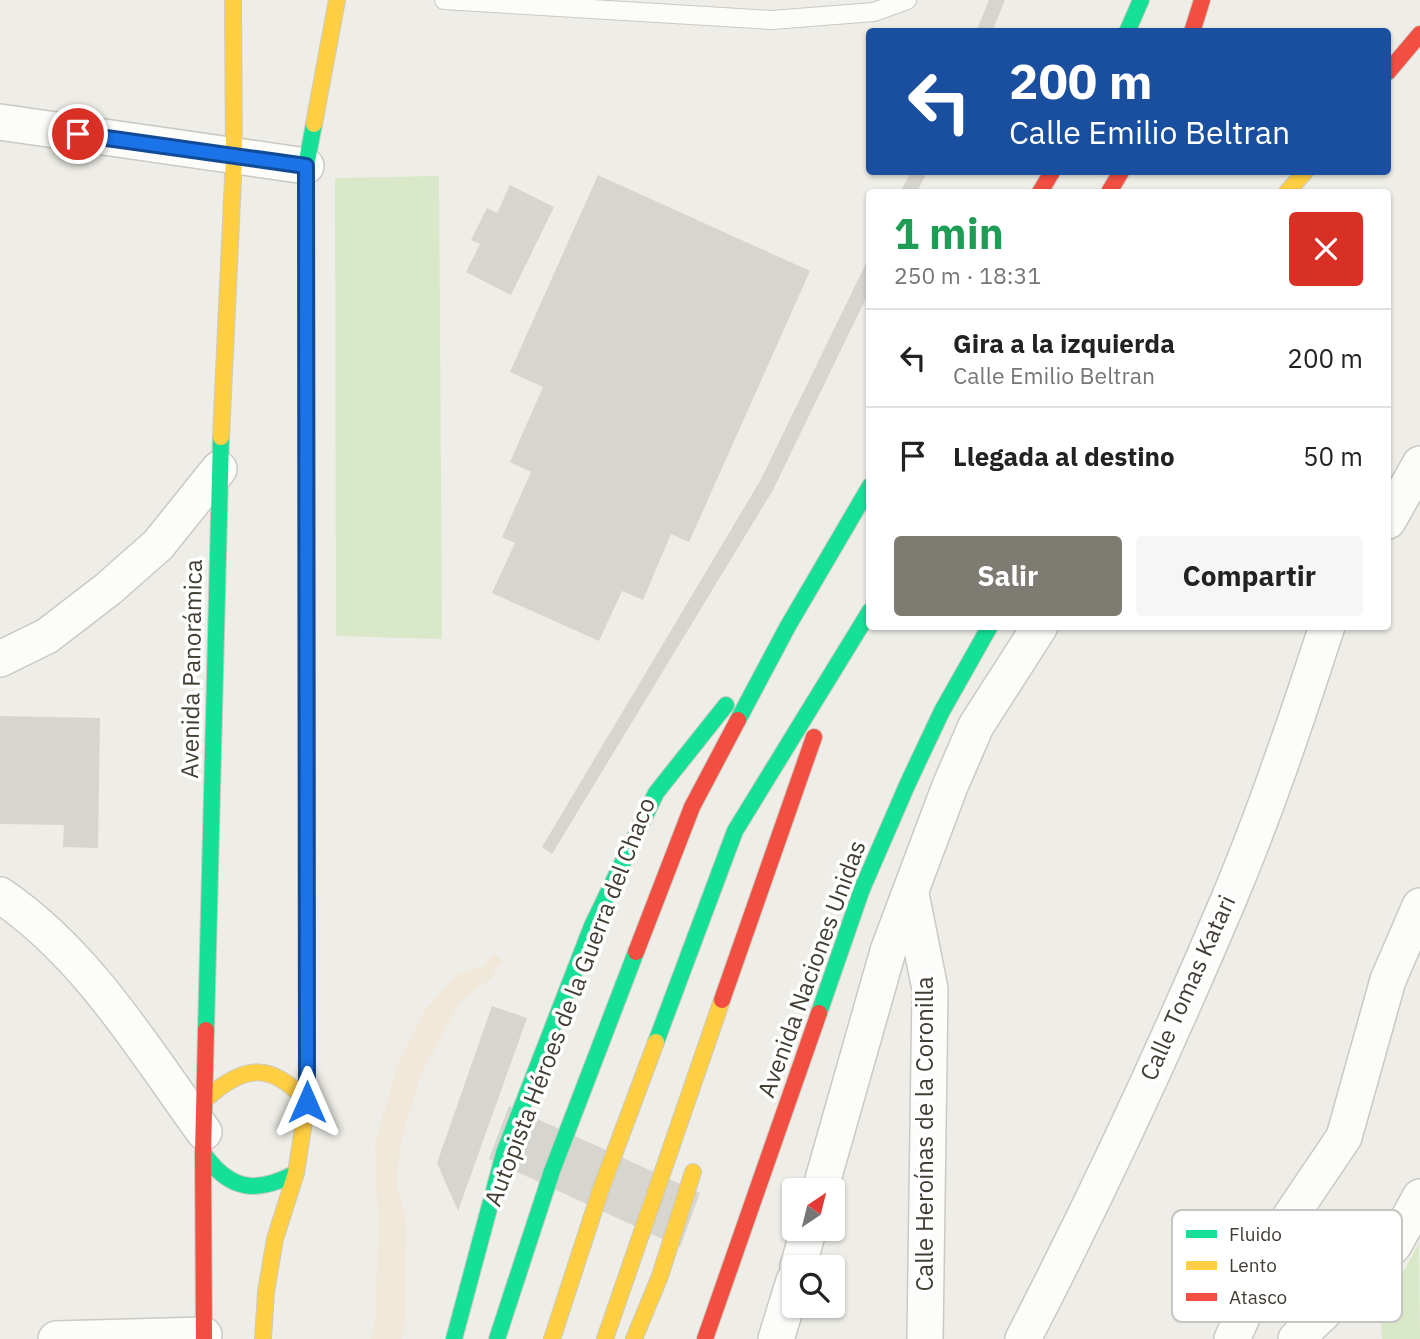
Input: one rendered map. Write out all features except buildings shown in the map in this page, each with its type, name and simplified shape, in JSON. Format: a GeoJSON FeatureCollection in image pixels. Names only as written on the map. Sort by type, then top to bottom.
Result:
{"type":"FeatureCollection","features":[{"type":"Feature","properties":{"kind":"main road","name":"Avenida Panorámica"},"geometry":{"type":"LineString","coordinates":[[204,1337],[205,1128],[219,469],[234,157],[233,0]]}},
{"type":"Feature","properties":{"kind":"main road"},"geometry":{"type":"LineString","coordinates":[[263,1339],[266,1292],[275,1239],[296,1173],[307,1102],[306,166],[337,0]]}},
{"type":"Feature","properties":{"kind":"main road"},"geometry":{"type":"LineString","coordinates":[[1129,28],[1141,0]]}},
{"type":"Feature","properties":{"kind":"main road"},"geometry":{"type":"LineString","coordinates":[[1193,28],[1202,0]]}},
{"type":"Feature","properties":{"kind":"main road"},"geometry":{"type":"LineString","coordinates":[[1391,68],[1420,34]]}},
{"type":"Feature","properties":{"kind":"main road"},"geometry":{"type":"LineString","coordinates":[[1290,189],[1302,175]]}},
{"type":"Feature","properties":{"kind":"main road","name":"Autopista Héroes de la Guerra del Chaco"},"geometry":{"type":"LineString","coordinates":[[497,1339],[552,1171],[692,807],[788,626],[866,493]]}},
{"type":"Feature","properties":{"kind":"main road"},"geometry":{"type":"LineString","coordinates":[[552,1339],[601,1189],[735,831],[866,618]]}},
{"type":"Feature","properties":{"kind":"main road","name":"Autopista Héroes de la Guerra del Chaco"},"geometry":{"type":"LineString","coordinates":[[682,786],[788,626]]}},
{"type":"Feature","properties":{"kind":"main road","name":"Autopista Héroes de la Guerra del Chaco"},"geometry":{"type":"LineString","coordinates":[[696,840],[788,626]]}},
{"type":"Feature","properties":{"kind":"main road","name":"Autopista Héroes de la Guerra del Chaco"},"geometry":{"type":"LineString","coordinates":[[454,1339],[504,1153],[592,926],[656,793],[788,626]]}},
{"type":"Feature","properties":{"kind":"main road","name":"Avenida Naciones Unidas"},"geometry":{"type":"LineString","coordinates":[[705,1339],[862,889],[937,723],[988,630]]}},
{"type":"Feature","properties":{"kind":"main road"},"geometry":{"type":"LineString","coordinates":[[796,838],[844,656]]}},
{"type":"Feature","properties":{"kind":"main road"},"geometry":{"type":"LineString","coordinates":[[766,810],[844,656]]}},
{"type":"Feature","properties":{"kind":"main road"},"geometry":{"type":"LineString","coordinates":[[605,1339],[654,1208],[772,848],[844,656]]}},
{"type":"Feature","properties":{"kind":"main road"},"geometry":{"type":"LineString","coordinates":[[296,1173],[280,1183],[261,1188],[243,1186],[225,1178],[211,1166],[205,1128],[223,1082],[240,1073],[260,1071],[279,1076],[295,1086],[307,1102]]}},
{"type":"Feature","properties":{"kind":"main road"},"geometry":{"type":"LineString","coordinates":[[634,1339],[660,1276],[699,1152]]}},
{"type":"Feature","properties":{"kind":"street"},"geometry":{"type":"LineString","coordinates":[[0,122],[306,166]]}},
{"type":"Feature","properties":{"kind":"street"},"geometry":{"type":"LineString","coordinates":[[1391,516],[1420,464]]}},
{"type":"Feature","properties":{"kind":"street"},"geometry":{"type":"LineString","coordinates":[[0,659],[47,636],[108,589],[158,545],[219,469]]}},
{"type":"Feature","properties":{"kind":"street"},"geometry":{"type":"LineString","coordinates":[[823,1178],[888,951],[950,786],[976,726],[1038,630]]}},
{"type":"Feature","properties":{"kind":"street","name":"Calle Tomas Katari"},"geometry":{"type":"LineString","coordinates":[[1023,1339],[1077,1234],[1228,900],[1286,752],[1326,630]]}},
{"type":"Feature","properties":{"kind":"street","name":"Calle Heroínas de la Coronilla"},"geometry":{"type":"LineString","coordinates":[[911,894],[930,989],[925,1339]]}},
{"type":"Feature","properties":{"kind":"street"},"geometry":{"type":"LineString","coordinates":[[0,895],[51,936],[97,985],[205,1128]]}},
{"type":"Feature","properties":{"kind":"street"},"geometry":{"type":"LineString","coordinates":[[1295,1210],[1345,1137],[1388,980],[1420,906]]}},
{"type":"Feature","properties":{"kind":"street"},"geometry":{"type":"LineString","coordinates":[[1402,1230],[1420,1197]]}},
{"type":"Feature","properties":{"kind":"street"},"geometry":{"type":"LineString","coordinates":[[776,1339],[783,1318]]}},
{"type":"Feature","properties":{"kind":"street"},"geometry":{"type":"LineString","coordinates":[[1232,1339],[1240,1322]]}},
{"type":"Feature","properties":{"kind":"street"},"geometry":{"type":"LineString","coordinates":[[1296,1339],[1314,1322]]}},
{"type":"Feature","properties":{"kind":"street"},"geometry":{"type":"LineString","coordinates":[[56,1339],[204,1337]]}},
{"type":"Feature","properties":{"kind":"lane"},"geometry":{"type":"LineString","coordinates":[[444,0],[772,20],[874,12],[906,0]]}},
{"type":"Feature","properties":{"kind":"lane"},"geometry":{"type":"LineString","coordinates":[[504,1104],[560,1012]]}},
{"type":"Feature","properties":{"kind":"lane"},"geometry":{"type":"LineString","coordinates":[[469,1281],[481,1172]]}},
{"type":"Feature","properties":{"kind":"shaded area"},"geometry":{"type":"Polygon","coordinates":[[[494,953],[502,961],[490,979],[461,1001],[421,1074],[400,1146],[397,1186],[407,1223],[405,1321],[402,1339],[371,1339],[376,1315],[378,1226],[375,1145],[397,1065],[425,1010],[455,976],[477,966],[481,970],[494,953]]]}},
{"type":"Feature","properties":{"kind":"green space"},"geometry":{"type":"Polygon","coordinates":[[[439,176],[442,639],[336,636],[335,178],[439,176]]]}},
{"type":"Feature","properties":{"kind":"green space"},"geometry":{"type":"Polygon","coordinates":[[[1419,1243],[1420,1339],[1382,1339],[1381,1322],[1402,1322],[1404,1271],[1419,1243]]]}},
{"type":"Feature","properties":{"kind":"traffic: fast"},"geometry":{"type":"LineString","coordinates":[[1129,28],[1141,0]]}},
{"type":"Feature","properties":{"kind":"traffic: fast"},"geometry":{"type":"LineString","coordinates":[[307,773],[306,166],[314,124]]}},
{"type":"Feature","properties":{"kind":"traffic: fast"},"geometry":{"type":"LineString","coordinates":[[206,1030],[221,437]]}},
{"type":"Feature","properties":{"kind":"traffic: fast"},"geometry":{"type":"LineString","coordinates":[[738,720],[788,626],[866,493]]}},
{"type":"Feature","properties":{"kind":"traffic: fast"},"geometry":{"type":"LineString","coordinates":[[656,1042],[735,831],[866,618]]}},
{"type":"Feature","properties":{"kind":"traffic: fast"},"geometry":{"type":"LineString","coordinates":[[819,1013],[862,889],[908,783],[942,711],[988,630]]}},
{"type":"Feature","properties":{"kind":"traffic: fast"},"geometry":{"type":"LineString","coordinates":[[454,1339],[504,1153],[592,926],[656,793],[726,705]]}},
{"type":"Feature","properties":{"kind":"traffic: fast"},"geometry":{"type":"LineString","coordinates":[[497,1339],[552,1171],[636,952]]}},
{"type":"Feature","properties":{"kind":"traffic: fast"},"geometry":{"type":"LineString","coordinates":[[203,1153],[223,1175],[245,1185],[268,1184],[296,1173]]}},
{"type":"Feature","properties":{"kind":"traffic: slow"},"geometry":{"type":"LineString","coordinates":[[221,437],[234,157],[233,0]]}},
{"type":"Feature","properties":{"kind":"traffic: slow"},"geometry":{"type":"LineString","coordinates":[[314,124],[337,0]]}},
{"type":"Feature","properties":{"kind":"traffic: slow"},"geometry":{"type":"LineString","coordinates":[[1290,189],[1302,175]]}},
{"type":"Feature","properties":{"kind":"traffic: slow"},"geometry":{"type":"LineString","coordinates":[[263,1339],[266,1292],[275,1239],[296,1173],[307,1102],[307,773]]}},
{"type":"Feature","properties":{"kind":"traffic: slow"},"geometry":{"type":"LineString","coordinates":[[605,1339],[722,1000]]}},
{"type":"Feature","properties":{"kind":"traffic: slow"},"geometry":{"type":"LineString","coordinates":[[552,1339],[601,1189],[656,1042]]}},
{"type":"Feature","properties":{"kind":"traffic: slow"},"geometry":{"type":"LineString","coordinates":[[206,1099],[233,1079],[258,1072],[282,1080],[307,1102]]}},
{"type":"Feature","properties":{"kind":"traffic: slow"},"geometry":{"type":"LineString","coordinates":[[634,1339],[660,1276],[693,1172]]}},
{"type":"Feature","properties":{"kind":"traffic: jam"},"geometry":{"type":"LineString","coordinates":[[1193,28],[1202,0]]}},
{"type":"Feature","properties":{"kind":"traffic: jam"},"geometry":{"type":"LineString","coordinates":[[1391,68],[1420,34]]}},
{"type":"Feature","properties":{"kind":"traffic: jam"},"geometry":{"type":"LineString","coordinates":[[1042,189],[1050,175]]}},
{"type":"Feature","properties":{"kind":"traffic: jam"},"geometry":{"type":"LineString","coordinates":[[1111,189],[1119,175]]}},
{"type":"Feature","properties":{"kind":"traffic: jam"},"geometry":{"type":"LineString","coordinates":[[636,952],[692,807],[738,720]]}},
{"type":"Feature","properties":{"kind":"traffic: jam"},"geometry":{"type":"LineString","coordinates":[[722,1000],[814,737]]}},
{"type":"Feature","properties":{"kind":"traffic: jam"},"geometry":{"type":"LineString","coordinates":[[705,1339],[819,1013]]}},
{"type":"Feature","properties":{"kind":"traffic: jam"},"geometry":{"type":"LineString","coordinates":[[204,1339],[203,1153],[206,1030]]}},
{"type":"Feature","properties":{"kind":"route"},"geometry":{"type":"LineString","coordinates":[[78,134],[306,166],[307,1102]]}}]}
